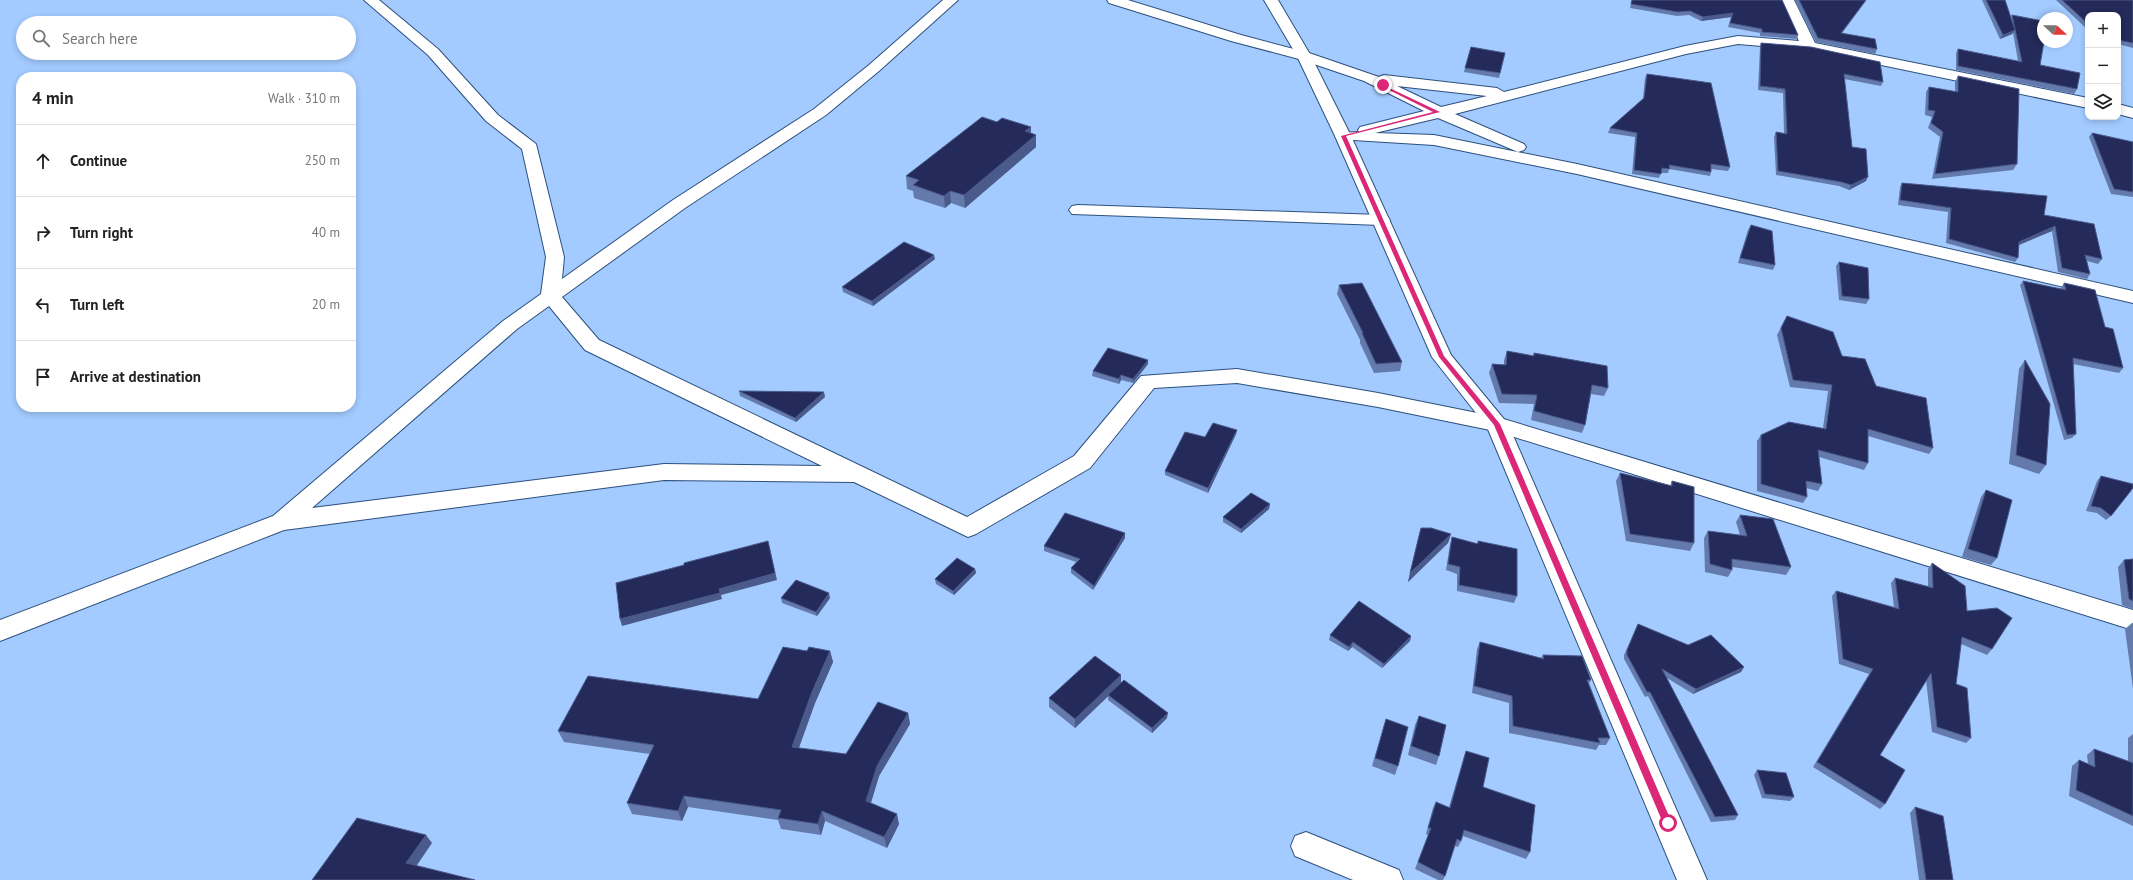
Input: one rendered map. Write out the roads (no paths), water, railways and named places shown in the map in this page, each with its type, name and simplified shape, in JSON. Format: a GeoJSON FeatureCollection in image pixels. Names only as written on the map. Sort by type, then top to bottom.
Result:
{"type":"FeatureCollection","features":[{"type":"Feature","properties":{"kind":"street"},"geometry":{"type":"LineString","coordinates":[[371,0],[433,52],[492,118],[530,147],[555,257],[550,295],[592,345],[968,528],[1082,462],[1148,381],[1237,376],[1378,400],[1497,424],[2133,620]]}},
{"type":"Feature","properties":{"kind":"street"},"geometry":{"type":"LineString","coordinates":[[281,522],[510,325],[679,204],[820,112],[874,68],[951,0]]}},
{"type":"Feature","properties":{"kind":"street"},"geometry":{"type":"LineString","coordinates":[[1114,0],[1236,38],[1304,56],[1369,78],[1503,142],[1577,169]]}},
{"type":"Feature","properties":{"kind":"street"},"geometry":{"type":"LineString","coordinates":[[1272,0],[1304,56],[1343,136],[1442,357],[1497,424],[1692,880]]}},
{"type":"Feature","properties":{"kind":"street"},"geometry":{"type":"LineString","coordinates":[[1787,0],[1809,46]]}},
{"type":"Feature","properties":{"kind":"street"},"geometry":{"type":"LineString","coordinates":[[1343,136],[1513,95],[1685,50],[1738,40],[1766,41],[1809,46],[2085,102]]}},
{"type":"Feature","properties":{"kind":"street"},"geometry":{"type":"LineString","coordinates":[[1369,78],[1513,95]]}},
{"type":"Feature","properties":{"kind":"street"},"geometry":{"type":"LineString","coordinates":[[2121,110],[2133,112]]}},
{"type":"Feature","properties":{"kind":"street"},"geometry":{"type":"LineString","coordinates":[[1343,136],[1434,140],[1577,169],[2133,297]]}},
{"type":"Feature","properties":{"kind":"street"},"geometry":{"type":"LineString","coordinates":[[1078,210],[1381,220]]}},
{"type":"Feature","properties":{"kind":"street"},"geometry":{"type":"LineString","coordinates":[[0,631],[281,522],[347,512],[664,472],[859,476]]}},
{"type":"Feature","properties":{"kind":"street"},"geometry":{"type":"LineString","coordinates":[[1306,846],[1388,880]]}}]}
